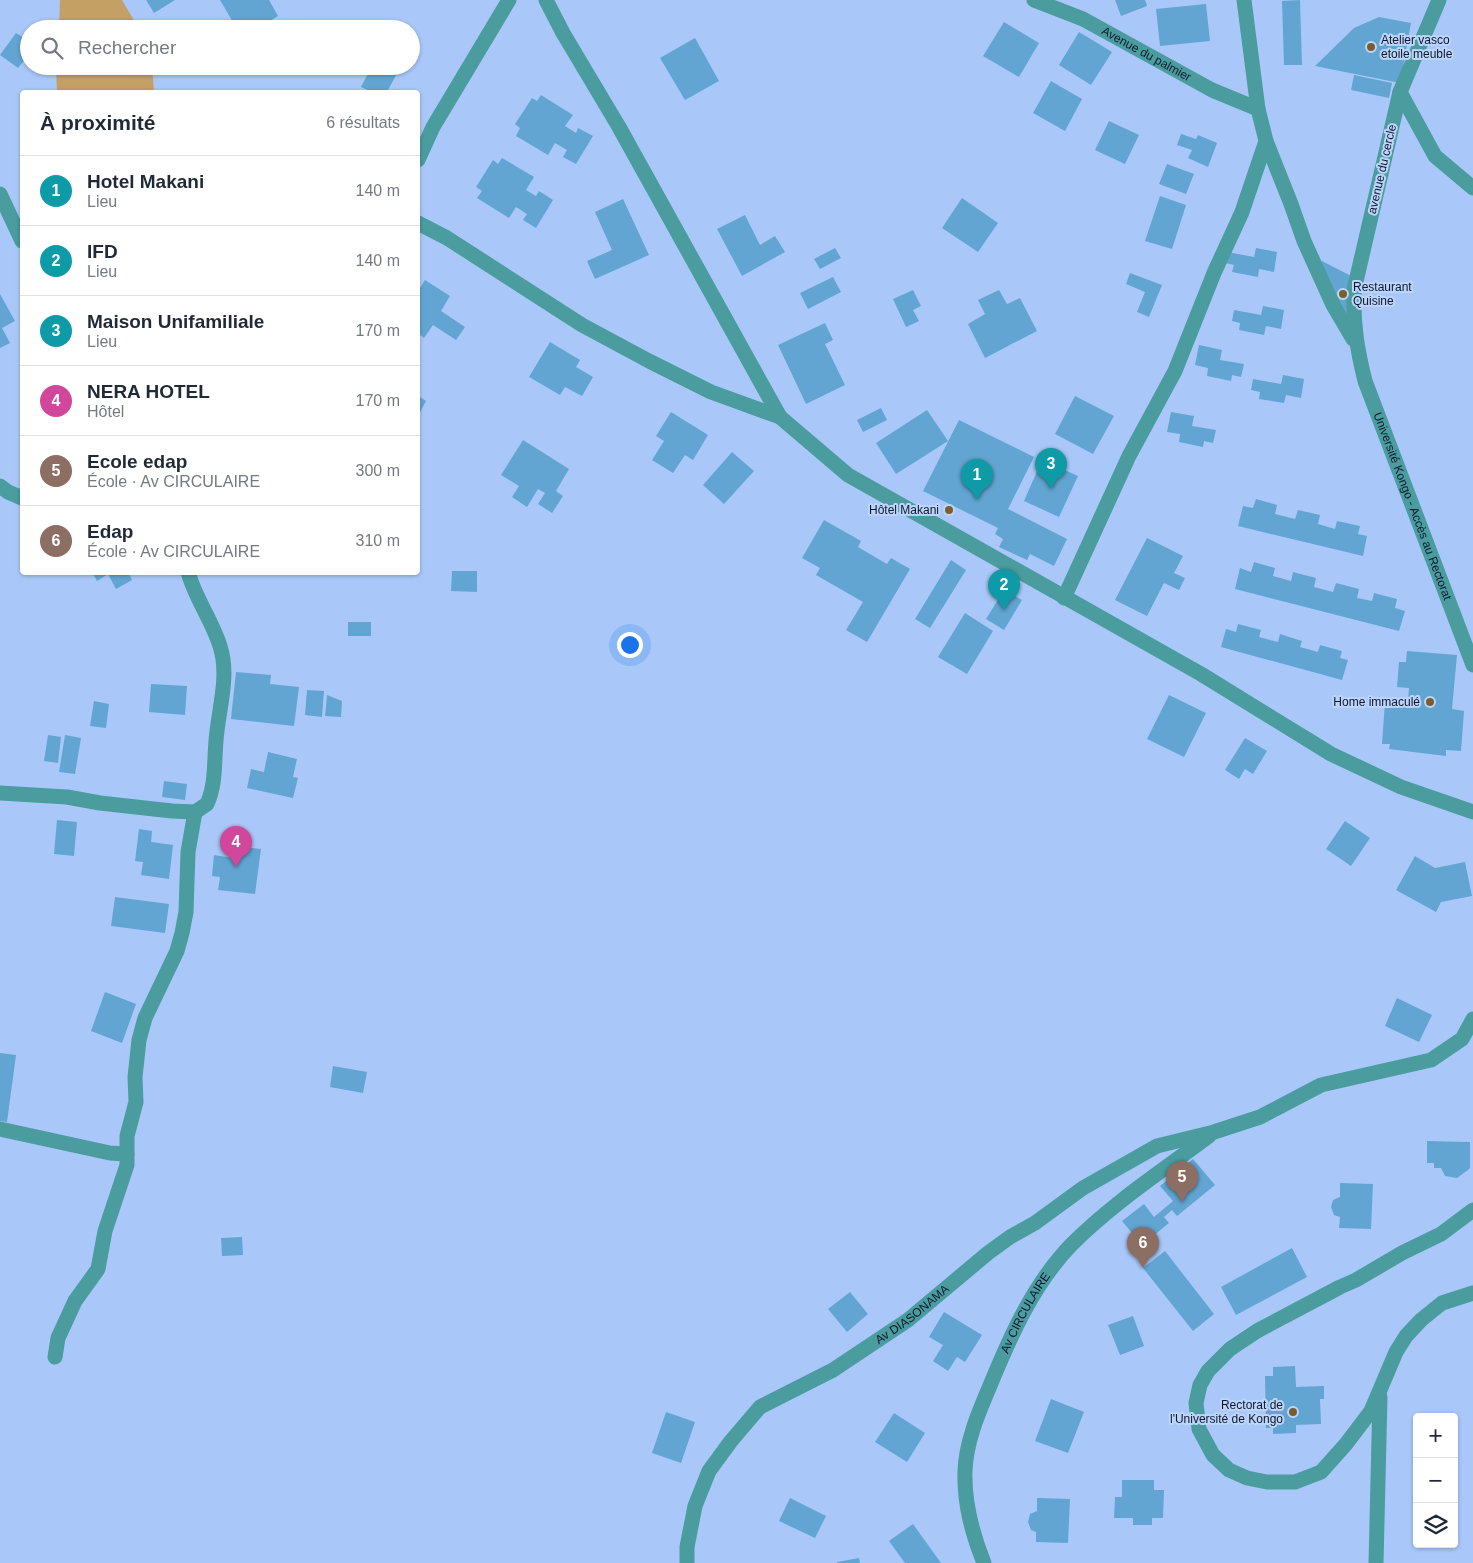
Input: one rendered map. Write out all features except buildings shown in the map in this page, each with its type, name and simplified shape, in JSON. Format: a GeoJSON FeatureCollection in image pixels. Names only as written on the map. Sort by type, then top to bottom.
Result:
{"type":"FeatureCollection","features":[{"type":"Feature","properties":{"kind":"street"},"geometry":{"type":"LineString","coordinates":[[420,156],[442,112],[509,0]]}},
{"type":"Feature","properties":{"kind":"street"},"geometry":{"type":"LineString","coordinates":[[546,0],[562,32],[619,127],[780,418]]}},
{"type":"Feature","properties":{"kind":"street","name":"Avenue du palmier"},"geometry":{"type":"LineString","coordinates":[[1034,0],[1083,19],[1212,90],[1258,109]]}},
{"type":"Feature","properties":{"kind":"street"},"geometry":{"type":"LineString","coordinates":[[1244,0],[1258,109],[1266,141],[1304,241],[1333,305],[1356,345]]}},
{"type":"Feature","properties":{"kind":"street","name":"avenue du cercle"},"geometry":{"type":"LineString","coordinates":[[1356,345],[1353,318],[1354,290],[1400,92],[1439,0]]}},
{"type":"Feature","properties":{"kind":"street"},"geometry":{"type":"LineString","coordinates":[[1400,92],[1435,156],[1473,188]]}},
{"type":"Feature","properties":{"kind":"street"},"geometry":{"type":"LineString","coordinates":[[1064,598],[1129,456],[1175,370],[1214,273],[1242,212],[1266,141]]}},
{"type":"Feature","properties":{"kind":"street"},"geometry":{"type":"LineString","coordinates":[[0,194],[20,237]]}},
{"type":"Feature","properties":{"kind":"street"},"geometry":{"type":"LineString","coordinates":[[420,224],[447,238],[582,325],[711,392],[780,418],[848,474],[1201,674],[1332,754],[1401,787],[1473,812]]}},
{"type":"Feature","properties":{"kind":"street","name":"Université Kongo - Accès au Rectorat"},"geometry":{"type":"LineString","coordinates":[[1356,345],[1365,382],[1473,666]]}},
{"type":"Feature","properties":{"kind":"street"},"geometry":{"type":"LineString","coordinates":[[0,486],[20,497]]}},
{"type":"Feature","properties":{"kind":"street"},"geometry":{"type":"LineString","coordinates":[[0,793],[67,797],[100,803],[172,811],[194,812],[207,804],[214,787],[216,739],[222,704],[224,662],[220,646],[189,575]]}},
{"type":"Feature","properties":{"kind":"street"},"geometry":{"type":"LineString","coordinates":[[55,1357],[58,1338],[75,1301],[98,1269],[105,1231],[127,1165],[127,1136],[136,1102],[136,1059],[141,1033],[152,1001],[177,951],[186,912],[188,852],[194,812]]}},
{"type":"Feature","properties":{"kind":"street"},"geometry":{"type":"LineString","coordinates":[[1214,1132],[1260,1117],[1321,1085],[1431,1060],[1462,1039],[1473,1019]]}},
{"type":"Feature","properties":{"kind":"street"},"geometry":{"type":"LineString","coordinates":[[0,1130],[110,1153],[127,1154]]}},
{"type":"Feature","properties":{"kind":"street","name":"Av DIASONAMA"},"geometry":{"type":"LineString","coordinates":[[687,1563],[687,1547],[695,1506],[709,1471],[760,1407],[833,1370],[908,1320],[988,1253],[1010,1237],[1034,1224],[1083,1188],[1157,1146],[1214,1132]]}},
{"type":"Feature","properties":{"kind":"street","name":"Av CIRCULAIRE"},"geometry":{"type":"LineString","coordinates":[[984,1563],[969,1523],[965,1493],[965,1470],[977,1416],[1010,1336],[1039,1286],[1071,1246],[1110,1209],[1214,1132]]}},
{"type":"Feature","properties":{"kind":"street"},"geometry":{"type":"LineString","coordinates":[[1473,1210],[1441,1234],[1257,1331],[1230,1349],[1208,1371],[1200,1385],[1196,1403],[1199,1429],[1213,1455],[1229,1470],[1247,1478],[1267,1482],[1295,1482],[1321,1472],[1346,1444],[1371,1411],[1396,1352],[1406,1336],[1421,1320],[1442,1303],[1473,1293]]}},
{"type":"Feature","properties":{"kind":"street"},"geometry":{"type":"LineString","coordinates":[[1376,1563],[1381,1387]]}},
{"type":"Feature","properties":{"kind":"shaded area"},"geometry":{"type":"Polygon","coordinates":[[[60,0],[122,0],[134,20],[59,20],[60,0]]]}},
{"type":"Feature","properties":{"kind":"shaded area"},"geometry":{"type":"Polygon","coordinates":[[[56,75],[153,75],[154,90],[57,90],[56,75]]]}},
{"type":"Feature","properties":{"kind":"place","name":"Atelier vasco etoile meuble"},"geometry":{"type":"Point","coordinates":[1371,47]}},
{"type":"Feature","properties":{"kind":"place","name":"Restaurant Quisine"},"geometry":{"type":"Point","coordinates":[1343,294]}},
{"type":"Feature","properties":{"kind":"place","name":"Maison Unifamiliale"},"geometry":{"type":"Point","coordinates":[1051,489]}},
{"type":"Feature","properties":{"kind":"place","name":"Hotel Makani"},"geometry":{"type":"Point","coordinates":[977,500]}},
{"type":"Feature","properties":{"kind":"place","name":"Hôtel Makani"},"geometry":{"type":"Point","coordinates":[949,510]}},
{"type":"Feature","properties":{"kind":"place","name":"IFD"},"geometry":{"type":"Point","coordinates":[1004,610]}},
{"type":"Feature","properties":{"kind":"place","name":"Home immaculé"},"geometry":{"type":"Point","coordinates":[1430,702]}},
{"type":"Feature","properties":{"kind":"place","name":"NERA HOTEL"},"geometry":{"type":"Point","coordinates":[236,867]}},
{"type":"Feature","properties":{"kind":"place","name":"Ecole edap"},"geometry":{"type":"Point","coordinates":[1182,1202]}},
{"type":"Feature","properties":{"kind":"place","name":"Edap"},"geometry":{"type":"Point","coordinates":[1143,1268]}},
{"type":"Feature","properties":{"kind":"place","name":"Rectorat de l'Université de Kongo"},"geometry":{"type":"Point","coordinates":[1293,1412]}}]}
